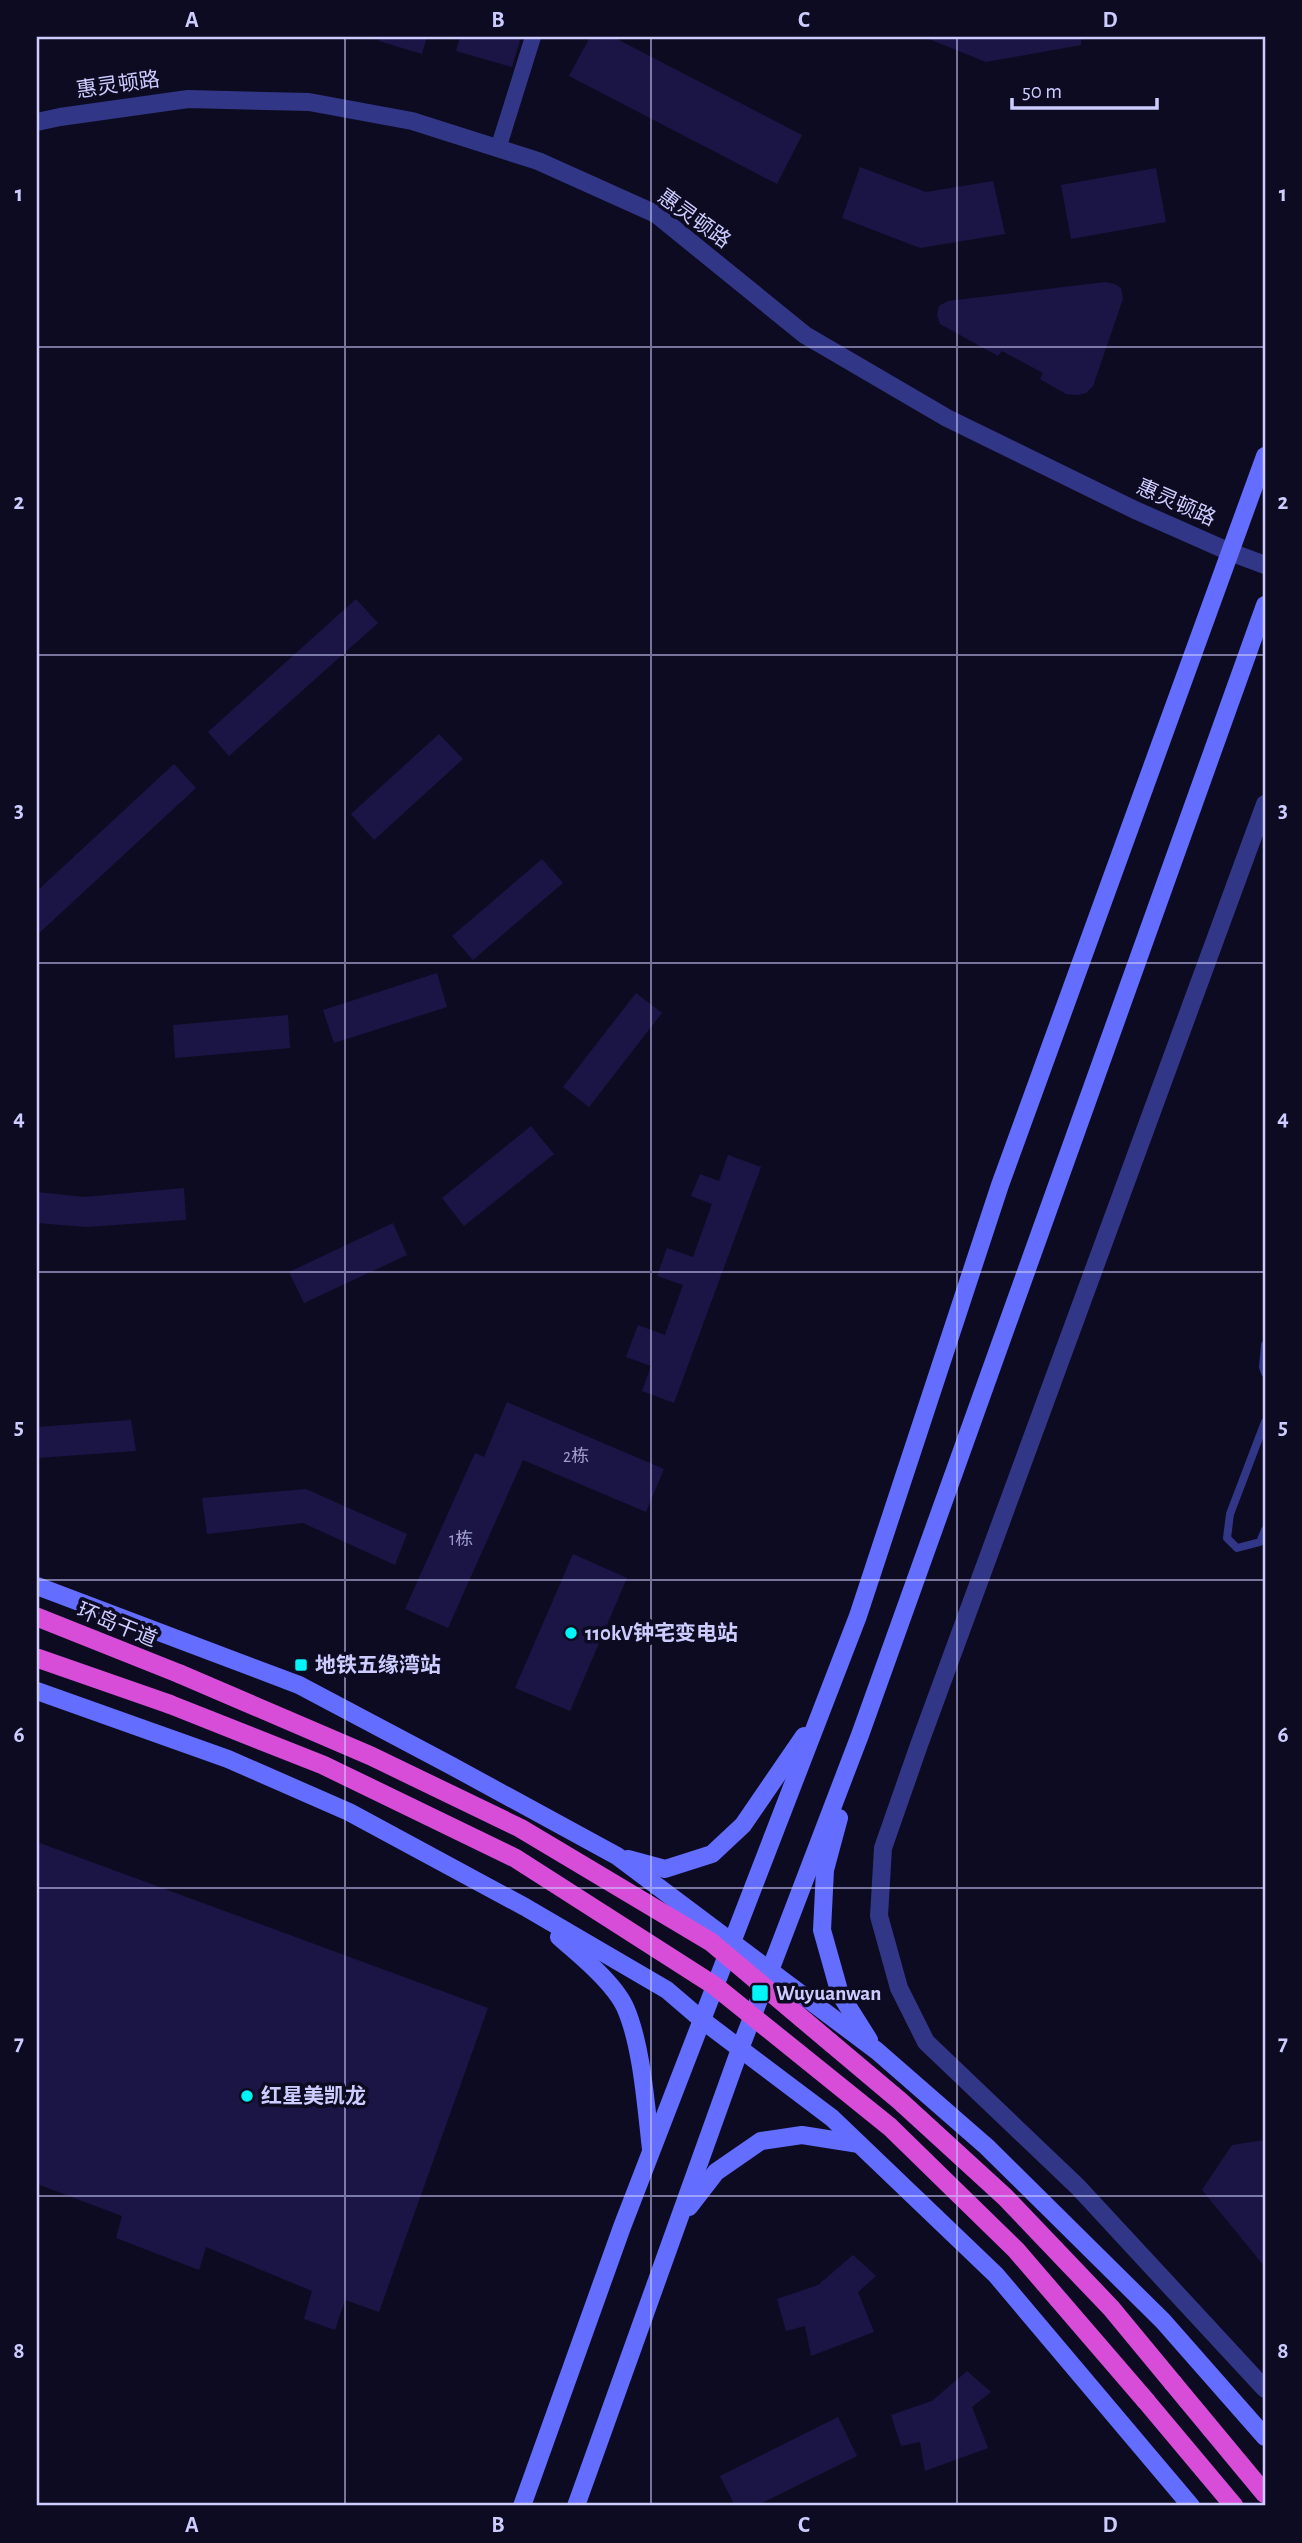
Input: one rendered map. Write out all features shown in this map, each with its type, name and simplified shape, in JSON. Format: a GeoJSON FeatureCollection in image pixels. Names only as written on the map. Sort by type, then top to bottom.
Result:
{"type":"FeatureCollection","features":[{"type":"Feature","properties":{"kind":"highway","name":"环岛干道"},"geometry":{"type":"LineString","coordinates":[[37,1617],[180,1674],[371,1756],[520,1828],[711,1942],[900,2101],[1005,2197],[1111,2308],[1199,2413]]}},
{"type":"Feature","properties":{"kind":"highway"},"geometry":{"type":"LineString","coordinates":[[37,1658],[169,1704],[323,1765],[515,1858],[715,1986],[890,2127],[1016,2250],[1234,2506]]}},
{"type":"Feature","properties":{"kind":"highway"},"geometry":{"type":"LineString","coordinates":[[1146,2401],[1221,2506]]}},
{"type":"Feature","properties":{"kind":"highway"},"geometry":{"type":"LineString","coordinates":[[1199,2413],[1265,2477]]}},
{"type":"Feature","properties":{"kind":"highway"},"geometry":{"type":"LineString","coordinates":[[1199,2413],[1265,2494]]}},
{"type":"Feature","properties":{"kind":"main road"},"geometry":{"type":"LineString","coordinates":[[522,2506],[622,2228],[730,1941],[824,1707],[862,1603],[1000,1185],[1265,456]]}},
{"type":"Feature","properties":{"kind":"main road"},"geometry":{"type":"LineString","coordinates":[[576,2506],[740,2049],[860,1735],[1265,605]]}},
{"type":"Feature","properties":{"kind":"main road"},"geometry":{"type":"LineString","coordinates":[[37,1586],[299,1685],[617,1856],[877,2051],[987,2147],[1153,2311],[1265,2437]]}},
{"type":"Feature","properties":{"kind":"main road"},"geometry":{"type":"LineString","coordinates":[[39,1694],[228,1759],[349,1812],[525,1907],[667,1990],[702,2020],[832,2118],[996,2274],[1191,2506]]}},
{"type":"Feature","properties":{"kind":"main road"},"geometry":{"type":"LineString","coordinates":[[617,1856],[665,1869],[712,1854],[743,1825],[824,1707]]}},
{"type":"Feature","properties":{"kind":"main road"},"geometry":{"type":"LineString","coordinates":[[860,1735],[825,1870],[822,1930],[840,1994],[877,2051]]}},
{"type":"Feature","properties":{"kind":"main road"},"geometry":{"type":"LineString","coordinates":[[525,1907],[592,1965],[624,2006],[639,2057],[652,2152]]}},
{"type":"Feature","properties":{"kind":"main road"},"geometry":{"type":"LineString","coordinates":[[679,2221],[716,2172],[761,2141],[802,2135],[859,2144]]}},
{"type":"Feature","properties":{"kind":"street"},"geometry":{"type":"LineString","coordinates":[[498,149],[533,37]]}},
{"type":"Feature","properties":{"kind":"street","name":"惠灵顿路"},"geometry":{"type":"LineString","coordinates":[[37,122],[188,99],[309,102],[412,121],[538,162],[656,215],[806,335],[947,418],[1135,510],[1265,565]]}},
{"type":"Feature","properties":{"kind":"street"},"geometry":{"type":"LineString","coordinates":[[1265,804],[883,1847],[879,1916],[899,1988],[926,2042],[1078,2187],[1265,2389]]}},
{"type":"Feature","properties":{"kind":"lane"},"geometry":{"type":"LineString","coordinates":[[1265,1345],[1265,1373]]}},
{"type":"Feature","properties":{"kind":"lane"},"geometry":{"type":"LineString","coordinates":[[1265,1422],[1230,1514],[1227,1538],[1237,1548],[1260,1542],[1265,1530]]}},
{"type":"Feature","properties":{"kind":"building"},"geometry":{"type":"Polygon","coordinates":[[[379,37],[427,37],[422,54],[379,41],[379,37]]]}},
{"type":"Feature","properties":{"kind":"building"},"geometry":{"type":"Polygon","coordinates":[[[460,37],[521,37],[512,67],[456,51],[460,37]]]}},
{"type":"Feature","properties":{"kind":"building"},"geometry":{"type":"Polygon","coordinates":[[[590,37],[613,37],[802,135],[777,184],[569,76],[590,37]]]}},
{"type":"Feature","properties":{"kind":"building"},"geometry":{"type":"Polygon","coordinates":[[[924,37],[1081,37],[1081,45],[986,62],[924,37]]]}},
{"type":"Feature","properties":{"kind":"building"},"geometry":{"type":"Polygon","coordinates":[[[860,167],[926,192],[993,181],[1005,234],[920,248],[842,218],[860,167]]]}},
{"type":"Feature","properties":{"kind":"building"},"geometry":{"type":"Polygon","coordinates":[[[1156,168],[1166,222],[1071,239],[1061,185],[1156,168]]]}},
{"type":"Feature","properties":{"kind":"building"},"geometry":{"type":"Polygon","coordinates":[[[1105,282],[1121,288],[1123,299],[1093,386],[1086,393],[1078,395],[1066,394],[1040,379],[1043,373],[1002,351],[998,356],[940,324],[937,315],[939,306],[948,301],[1105,282]]]}},
{"type":"Feature","properties":{"kind":"building"},"geometry":{"type":"Polygon","coordinates":[[[356,599],[378,623],[229,756],[208,732],[356,599]]]}},
{"type":"Feature","properties":{"kind":"building"},"geometry":{"type":"Polygon","coordinates":[[[439,734],[463,759],[374,840],[351,814],[439,734]]]}},
{"type":"Feature","properties":{"kind":"building"},"geometry":{"type":"Polygon","coordinates":[[[174,764],[196,788],[37,935],[37,891],[174,764]]]}},
{"type":"Feature","properties":{"kind":"building"},"geometry":{"type":"Polygon","coordinates":[[[542,859],[563,883],[473,960],[452,936],[542,859]]]}},
{"type":"Feature","properties":{"kind":"building"},"geometry":{"type":"Polygon","coordinates":[[[437,973],[447,1007],[334,1043],[323,1010],[437,973]]]}},
{"type":"Feature","properties":{"kind":"building"},"geometry":{"type":"Polygon","coordinates":[[[636,993],[662,1013],[589,1107],[563,1087],[636,993]]]}},
{"type":"Feature","properties":{"kind":"building"},"geometry":{"type":"Polygon","coordinates":[[[288,1015],[290,1048],[175,1058],[173,1025],[288,1015]]]}},
{"type":"Feature","properties":{"kind":"building"},"geometry":{"type":"Polygon","coordinates":[[[531,1126],[554,1154],[464,1226],[442,1198],[531,1126]]]}},
{"type":"Feature","properties":{"kind":"building"},"geometry":{"type":"Polygon","coordinates":[[[728,1155],[761,1167],[674,1403],[642,1391],[651,1366],[626,1357],[638,1325],[665,1335],[683,1285],[657,1276],[667,1248],[693,1257],[712,1204],[691,1196],[700,1174],[719,1181],[728,1155]]]}},
{"type":"Feature","properties":{"kind":"building"},"geometry":{"type":"Polygon","coordinates":[[[184,1188],[186,1220],[86,1227],[37,1223],[37,1192],[84,1197],[184,1188]]]}},
{"type":"Feature","properties":{"kind":"building"},"geometry":{"type":"Polygon","coordinates":[[[393,1223],[407,1255],[304,1303],[289,1272],[393,1223]]]}},
{"type":"Feature","properties":{"kind":"building"},"geometry":{"type":"Polygon","coordinates":[[[507,1402],[664,1469],[646,1512],[523,1460],[448,1628],[405,1609],[475,1453],[484,1457],[507,1402]]]}},
{"type":"Feature","properties":{"kind":"building"},"geometry":{"type":"Polygon","coordinates":[[[131,1420],[136,1451],[37,1458],[37,1427],[131,1420]]]}},
{"type":"Feature","properties":{"kind":"building"},"geometry":{"type":"Polygon","coordinates":[[[306,1489],[407,1534],[395,1565],[303,1523],[207,1534],[202,1498],[306,1489]]]}},
{"type":"Feature","properties":{"kind":"building","name":"110kV钟宅变电站"},"geometry":{"type":"Polygon","coordinates":[[[573,1554],[627,1578],[570,1711],[515,1688],[573,1554]]]}},
{"type":"Feature","properties":{"kind":"building","name":"红星美凯龙"},"geometry":{"type":"Polygon","coordinates":[[[37,1842],[488,2008],[379,2312],[345,2300],[335,2330],[304,2319],[312,2291],[206,2247],[199,2270],[116,2238],[122,2216],[37,2184],[37,1842]]]}},
{"type":"Feature","properties":{"kind":"building"},"geometry":{"type":"Polygon","coordinates":[[[1265,2140],[1265,2267],[1202,2190],[1232,2145],[1265,2140]]]}},
{"type":"Feature","properties":{"kind":"building"},"geometry":{"type":"Polygon","coordinates":[[[853,2255],[876,2276],[858,2292],[874,2332],[811,2356],[805,2326],[786,2331],[777,2299],[818,2285],[853,2255]]]}},
{"type":"Feature","properties":{"kind":"building"},"geometry":{"type":"Polygon","coordinates":[[[967,2371],[991,2392],[972,2407],[988,2448],[925,2471],[920,2442],[901,2446],[891,2415],[932,2401],[967,2371]]]}},
{"type":"Feature","properties":{"kind":"building"},"geometry":{"type":"Polygon","coordinates":[[[838,2417],[857,2456],[756,2506],[735,2506],[720,2476],[838,2417]]]}},
{"type":"Feature","properties":{"kind":"place","name":"110kV钟宅变电站"},"geometry":{"type":"Point","coordinates":[571,1633]}},
{"type":"Feature","properties":{"kind":"place","name":"地铁五缘湾站"},"geometry":{"type":"Point","coordinates":[301,1665]}},
{"type":"Feature","properties":{"kind":"place","name":"Wuyuanwan"},"geometry":{"type":"Point","coordinates":[760,1993]}},
{"type":"Feature","properties":{"kind":"place","name":"红星美凯龙"},"geometry":{"type":"Point","coordinates":[247,2096]}}]}
